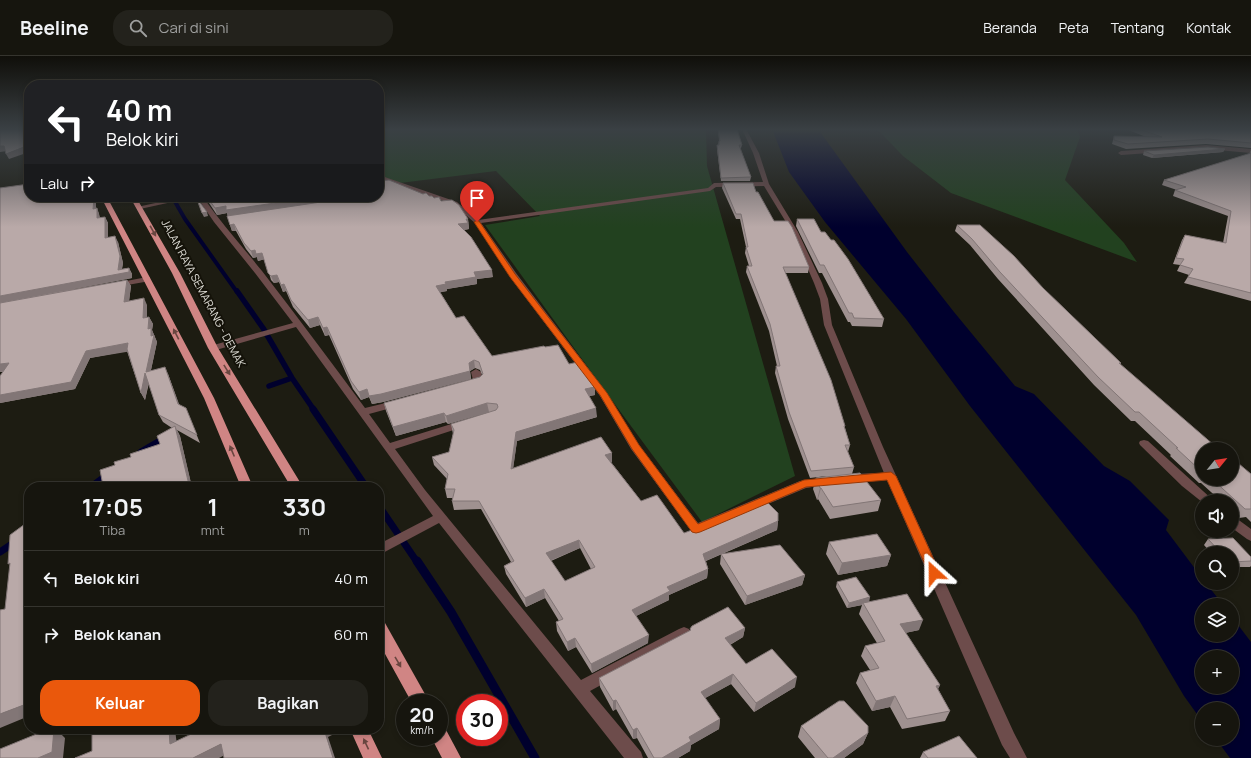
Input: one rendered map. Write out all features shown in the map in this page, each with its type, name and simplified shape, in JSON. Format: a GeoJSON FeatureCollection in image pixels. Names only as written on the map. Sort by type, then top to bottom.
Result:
{"type":"FeatureCollection","features":[{"type":"Feature","properties":{"kind":"highway"},"geometry":{"type":"LineString","coordinates":[[107,202],[209,398],[245,482]]}},
{"type":"Feature","properties":{"kind":"highway","name":"JALAN RAYA SEMARANG - DEMAK"},"geometry":{"type":"LineString","coordinates":[[136,202],[176,273],[213,348],[294,482]]}},
{"type":"Feature","properties":{"kind":"highway"},"geometry":{"type":"LineString","coordinates":[[384,637],[416,694]]}},
{"type":"Feature","properties":{"kind":"highway"},"geometry":{"type":"LineString","coordinates":[[361,734],[373,758]]}},
{"type":"Feature","properties":{"kind":"highway"},"geometry":{"type":"LineString","coordinates":[[446,746],[452,758]]}},
{"type":"Feature","properties":{"kind":"street"},"geometry":{"type":"LineString","coordinates":[[759,162],[766,184],[795,232],[818,283],[824,299],[828,324],[891,476],[1008,739],[1019,758]]}},
{"type":"Feature","properties":{"kind":"street"},"geometry":{"type":"LineString","coordinates":[[384,179],[459,205],[477,222],[513,275],[604,395],[636,447],[696,529],[804,484],[891,476]]}},
{"type":"Feature","properties":{"kind":"street"},"geometry":{"type":"LineString","coordinates":[[477,222],[710,189],[714,184],[766,184]]}},
{"type":"Feature","properties":{"kind":"street"},"geometry":{"type":"LineString","coordinates":[[140,207],[166,202]]}},
{"type":"Feature","properties":{"kind":"street"},"geometry":{"type":"LineString","coordinates":[[204,202],[258,271],[363,412],[436,519],[635,758]]}},
{"type":"Feature","properties":{"kind":"street"},"geometry":{"type":"LineString","coordinates":[[110,287],[148,279]]}},
{"type":"Feature","properties":{"kind":"street"},"geometry":{"type":"LineString","coordinates":[[213,348],[298,324]]}},
{"type":"Feature","properties":{"kind":"street"},"geometry":{"type":"LineString","coordinates":[[463,386],[478,382],[476,372]]}},
{"type":"Feature","properties":{"kind":"street"},"geometry":{"type":"LineString","coordinates":[[363,412],[409,400]]}},
{"type":"Feature","properties":{"kind":"street"},"geometry":{"type":"LineString","coordinates":[[388,447],[478,419]]}},
{"type":"Feature","properties":{"kind":"street"},"geometry":{"type":"LineString","coordinates":[[1144,443],[1186,484],[1199,494]]}},
{"type":"Feature","properties":{"kind":"street"},"geometry":{"type":"LineString","coordinates":[[384,547],[436,519]]}},
{"type":"Feature","properties":{"kind":"street"},"geometry":{"type":"LineString","coordinates":[[1239,527],[1251,536]]}},
{"type":"Feature","properties":{"kind":"street"},"geometry":{"type":"LineString","coordinates":[[579,689],[684,633]]}},
{"type":"Feature","properties":{"kind":"green space"},"geometry":{"type":"Polygon","coordinates":[[[384,162],[707,162],[795,476],[702,522],[485,225],[540,216],[496,171],[400,183],[384,178],[384,162]]]}},
{"type":"Feature","properties":{"kind":"green space"},"geometry":{"type":"Polygon","coordinates":[[[910,162],[1071,162],[1065,180],[1124,243],[1137,262],[951,193],[910,162]]]}},
{"type":"Feature","properties":{"kind":"water"},"geometry":{"type":"Polygon","coordinates":[[[785,162],[842,162],[907,252],[1015,386],[1034,394],[1104,466],[1130,481],[1169,520],[1166,530],[1195,569],[1195,590],[1211,590],[1218,598],[1195,598],[1195,642],[1239,642],[1239,626],[1251,642],[1251,758],[1230,758],[1221,746],[1239,746],[1239,702],[1195,702],[1195,711],[1184,696],[1136,615],[970,406],[906,319],[825,222],[789,172],[785,162]]]}},
{"type":"Feature","properties":{"kind":"building"},"geometry":{"type":"Polygon","coordinates":[[[719,162],[745,162],[751,177],[721,178],[719,162]]]}},
{"type":"Feature","properties":{"kind":"building"},"geometry":{"type":"Polygon","coordinates":[[[1223,162],[1251,162],[1251,293],[1188,277],[1193,269],[1180,265],[1184,259],[1176,258],[1185,235],[1226,243],[1231,211],[1175,190],[1186,187],[1164,180],[1223,162]]]}},
{"type":"Feature","properties":{"kind":"building"},"geometry":{"type":"Polygon","coordinates":[[[384,180],[389,180],[423,194],[426,193],[434,198],[439,197],[441,201],[452,200],[459,205],[468,219],[466,219],[468,223],[458,224],[471,237],[492,270],[474,272],[476,277],[445,282],[446,284],[436,286],[456,318],[464,316],[492,356],[544,346],[558,345],[569,364],[578,362],[595,387],[585,389],[596,408],[516,432],[511,469],[601,437],[612,453],[605,455],[641,501],[657,495],[684,533],[745,510],[765,500],[778,513],[778,521],[703,554],[708,569],[667,587],[670,591],[632,610],[649,635],[591,664],[575,638],[567,642],[556,622],[563,619],[544,589],[525,598],[504,566],[514,561],[479,501],[452,501],[455,489],[445,489],[448,474],[432,457],[449,452],[454,430],[451,424],[496,410],[498,407],[497,404],[487,403],[446,416],[444,413],[393,427],[384,403],[480,377],[483,374],[479,362],[474,360],[469,363],[470,371],[381,394],[369,396],[367,389],[359,392],[351,381],[327,327],[323,328],[318,317],[308,320],[291,300],[284,284],[281,285],[277,275],[271,276],[268,273],[262,253],[256,254],[255,250],[251,251],[244,243],[234,224],[230,225],[227,216],[321,202],[384,202],[384,180]],[[579,540],[546,553],[565,581],[595,567],[579,540]]]}},
{"type":"Feature","properties":{"kind":"building"},"geometry":{"type":"Polygon","coordinates":[[[723,183],[753,183],[756,192],[758,192],[774,221],[788,221],[792,227],[809,267],[783,267],[831,380],[850,445],[845,445],[854,467],[811,471],[789,412],[776,366],[780,366],[770,324],[747,266],[752,266],[746,247],[748,247],[741,214],[736,214],[723,183]]]}},
{"type":"Feature","properties":{"kind":"building"},"geometry":{"type":"Polygon","coordinates":[[[24,185],[24,202],[94,202],[93,209],[97,208],[97,218],[105,217],[105,238],[115,236],[120,256],[118,270],[129,268],[129,272],[0,296],[0,188],[24,185]]]}},
{"type":"Feature","properties":{"kind":"building"},"geometry":{"type":"Polygon","coordinates":[[[198,202],[200,202],[207,212],[202,213],[198,202]]]}},
{"type":"Feature","properties":{"kind":"building"},"geometry":{"type":"Polygon","coordinates":[[[211,202],[282,202],[226,210],[226,206],[215,208],[211,202]]]}},
{"type":"Feature","properties":{"kind":"building"},"geometry":{"type":"Polygon","coordinates":[[[797,219],[814,219],[821,232],[825,232],[831,240],[834,240],[848,259],[884,319],[854,318],[852,313],[849,313],[824,265],[820,265],[797,219]]]}},
{"type":"Feature","properties":{"kind":"building"},"geometry":{"type":"Polygon","coordinates":[[[957,225],[980,225],[1014,256],[1043,288],[1121,363],[1119,363],[1210,442],[1195,442],[1195,466],[1139,412],[1135,412],[1098,377],[1000,272],[972,239],[957,225]]]}},
{"type":"Feature","properties":{"kind":"building"},"geometry":{"type":"Polygon","coordinates":[[[127,280],[124,302],[144,298],[143,318],[149,317],[148,329],[151,328],[151,336],[154,335],[146,372],[165,367],[178,404],[186,408],[197,435],[159,415],[145,373],[141,393],[127,349],[128,343],[86,351],[71,382],[0,395],[0,376],[9,363],[0,364],[0,303],[127,280]]]}},
{"type":"Feature","properties":{"kind":"building"},"geometry":{"type":"Polygon","coordinates":[[[175,426],[188,482],[102,482],[100,470],[115,465],[114,462],[131,457],[130,454],[160,444],[157,436],[175,426]]]}},
{"type":"Feature","properties":{"kind":"building"},"geometry":{"type":"Polygon","coordinates":[[[1239,464],[1251,474],[1251,509],[1245,509],[1239,504],[1239,494],[1228,494],[1220,486],[1239,486],[1239,464]]]}},
{"type":"Feature","properties":{"kind":"building"},"geometry":{"type":"Polygon","coordinates":[[[860,473],[881,500],[833,507],[820,488],[816,478],[860,473]]]}},
{"type":"Feature","properties":{"kind":"building"},"geometry":{"type":"Polygon","coordinates":[[[24,525],[24,705],[0,714],[0,610],[5,609],[10,563],[8,564],[10,535],[24,525]]]}},
{"type":"Feature","properties":{"kind":"building"},"geometry":{"type":"Polygon","coordinates":[[[877,534],[891,555],[842,563],[829,542],[877,534]]]}},
{"type":"Feature","properties":{"kind":"building"},"geometry":{"type":"Polygon","coordinates":[[[1233,538],[1251,557],[1251,561],[1239,562],[1239,546],[1214,546],[1208,539],[1233,538]]]}},
{"type":"Feature","properties":{"kind":"building"},"geometry":{"type":"Polygon","coordinates":[[[780,545],[805,575],[747,596],[721,554],[780,545]]]}},
{"type":"Feature","properties":{"kind":"building"},"geometry":{"type":"Polygon","coordinates":[[[856,577],[870,597],[849,603],[837,582],[856,577]]]}},
{"type":"Feature","properties":{"kind":"building"},"geometry":{"type":"Polygon","coordinates":[[[907,594],[923,620],[900,624],[940,685],[936,686],[950,711],[907,719],[895,696],[876,701],[860,673],[879,668],[865,646],[885,641],[863,603],[907,594]]]}},
{"type":"Feature","properties":{"kind":"building"},"geometry":{"type":"Polygon","coordinates":[[[728,607],[745,628],[725,638],[746,664],[772,649],[797,677],[756,703],[733,674],[701,692],[720,719],[689,737],[691,741],[662,758],[654,758],[637,728],[633,730],[616,700],[613,701],[599,678],[691,630],[690,629],[692,626],[728,607]]]}},
{"type":"Feature","properties":{"kind":"building"},"geometry":{"type":"Polygon","coordinates":[[[839,701],[844,701],[868,726],[868,733],[833,758],[828,758],[801,726],[839,701]]]}},
{"type":"Feature","properties":{"kind":"building"},"geometry":{"type":"Polygon","coordinates":[[[37,734],[54,734],[52,752],[38,758],[0,758],[0,749],[37,734]]]}},
{"type":"Feature","properties":{"kind":"building"},"geometry":{"type":"Polygon","coordinates":[[[92,734],[169,734],[170,744],[191,734],[326,734],[333,758],[224,758],[221,744],[193,758],[75,758],[92,751],[92,734]]]}},
{"type":"Feature","properties":{"kind":"building"},"geometry":{"type":"Polygon","coordinates":[[[959,736],[977,758],[928,758],[923,752],[959,736]]]}},
{"type":"Feature","properties":{"kind":"waterway"},"geometry":{"type":"LineString","coordinates":[[175,202],[185,219],[237,292]]}},
{"type":"Feature","properties":{"kind":"waterway"},"geometry":{"type":"LineString","coordinates":[[237,291],[263,328],[292,378]]}},
{"type":"Feature","properties":{"kind":"waterway"},"geometry":{"type":"LineString","coordinates":[[269,386],[292,378]]}},
{"type":"Feature","properties":{"kind":"waterway"},"geometry":{"type":"LineString","coordinates":[[292,378],[314,410]]}},
{"type":"Feature","properties":{"kind":"waterway"},"geometry":{"type":"LineString","coordinates":[[313,409],[363,482]]}},
{"type":"Feature","properties":{"kind":"waterway"},"geometry":{"type":"LineString","coordinates":[[141,452],[165,438]]}},
{"type":"Feature","properties":{"kind":"waterway"},"geometry":{"type":"LineString","coordinates":[[98,482],[107,475]]}},
{"type":"Feature","properties":{"kind":"waterway"},"geometry":{"type":"LineString","coordinates":[[384,513],[417,562]]}},
{"type":"Feature","properties":{"kind":"waterway"},"geometry":{"type":"LineString","coordinates":[[0,552],[15,542]]}},
{"type":"Feature","properties":{"kind":"waterway"},"geometry":{"type":"LineString","coordinates":[[417,561],[451,612],[535,758]]}},
{"type":"Feature","properties":{"kind":"route"},"geometry":{"type":"LineString","coordinates":[[477,222],[513,275],[604,395],[636,447],[696,529],[804,484],[851,478],[891,476],[934,573]]}}]}
